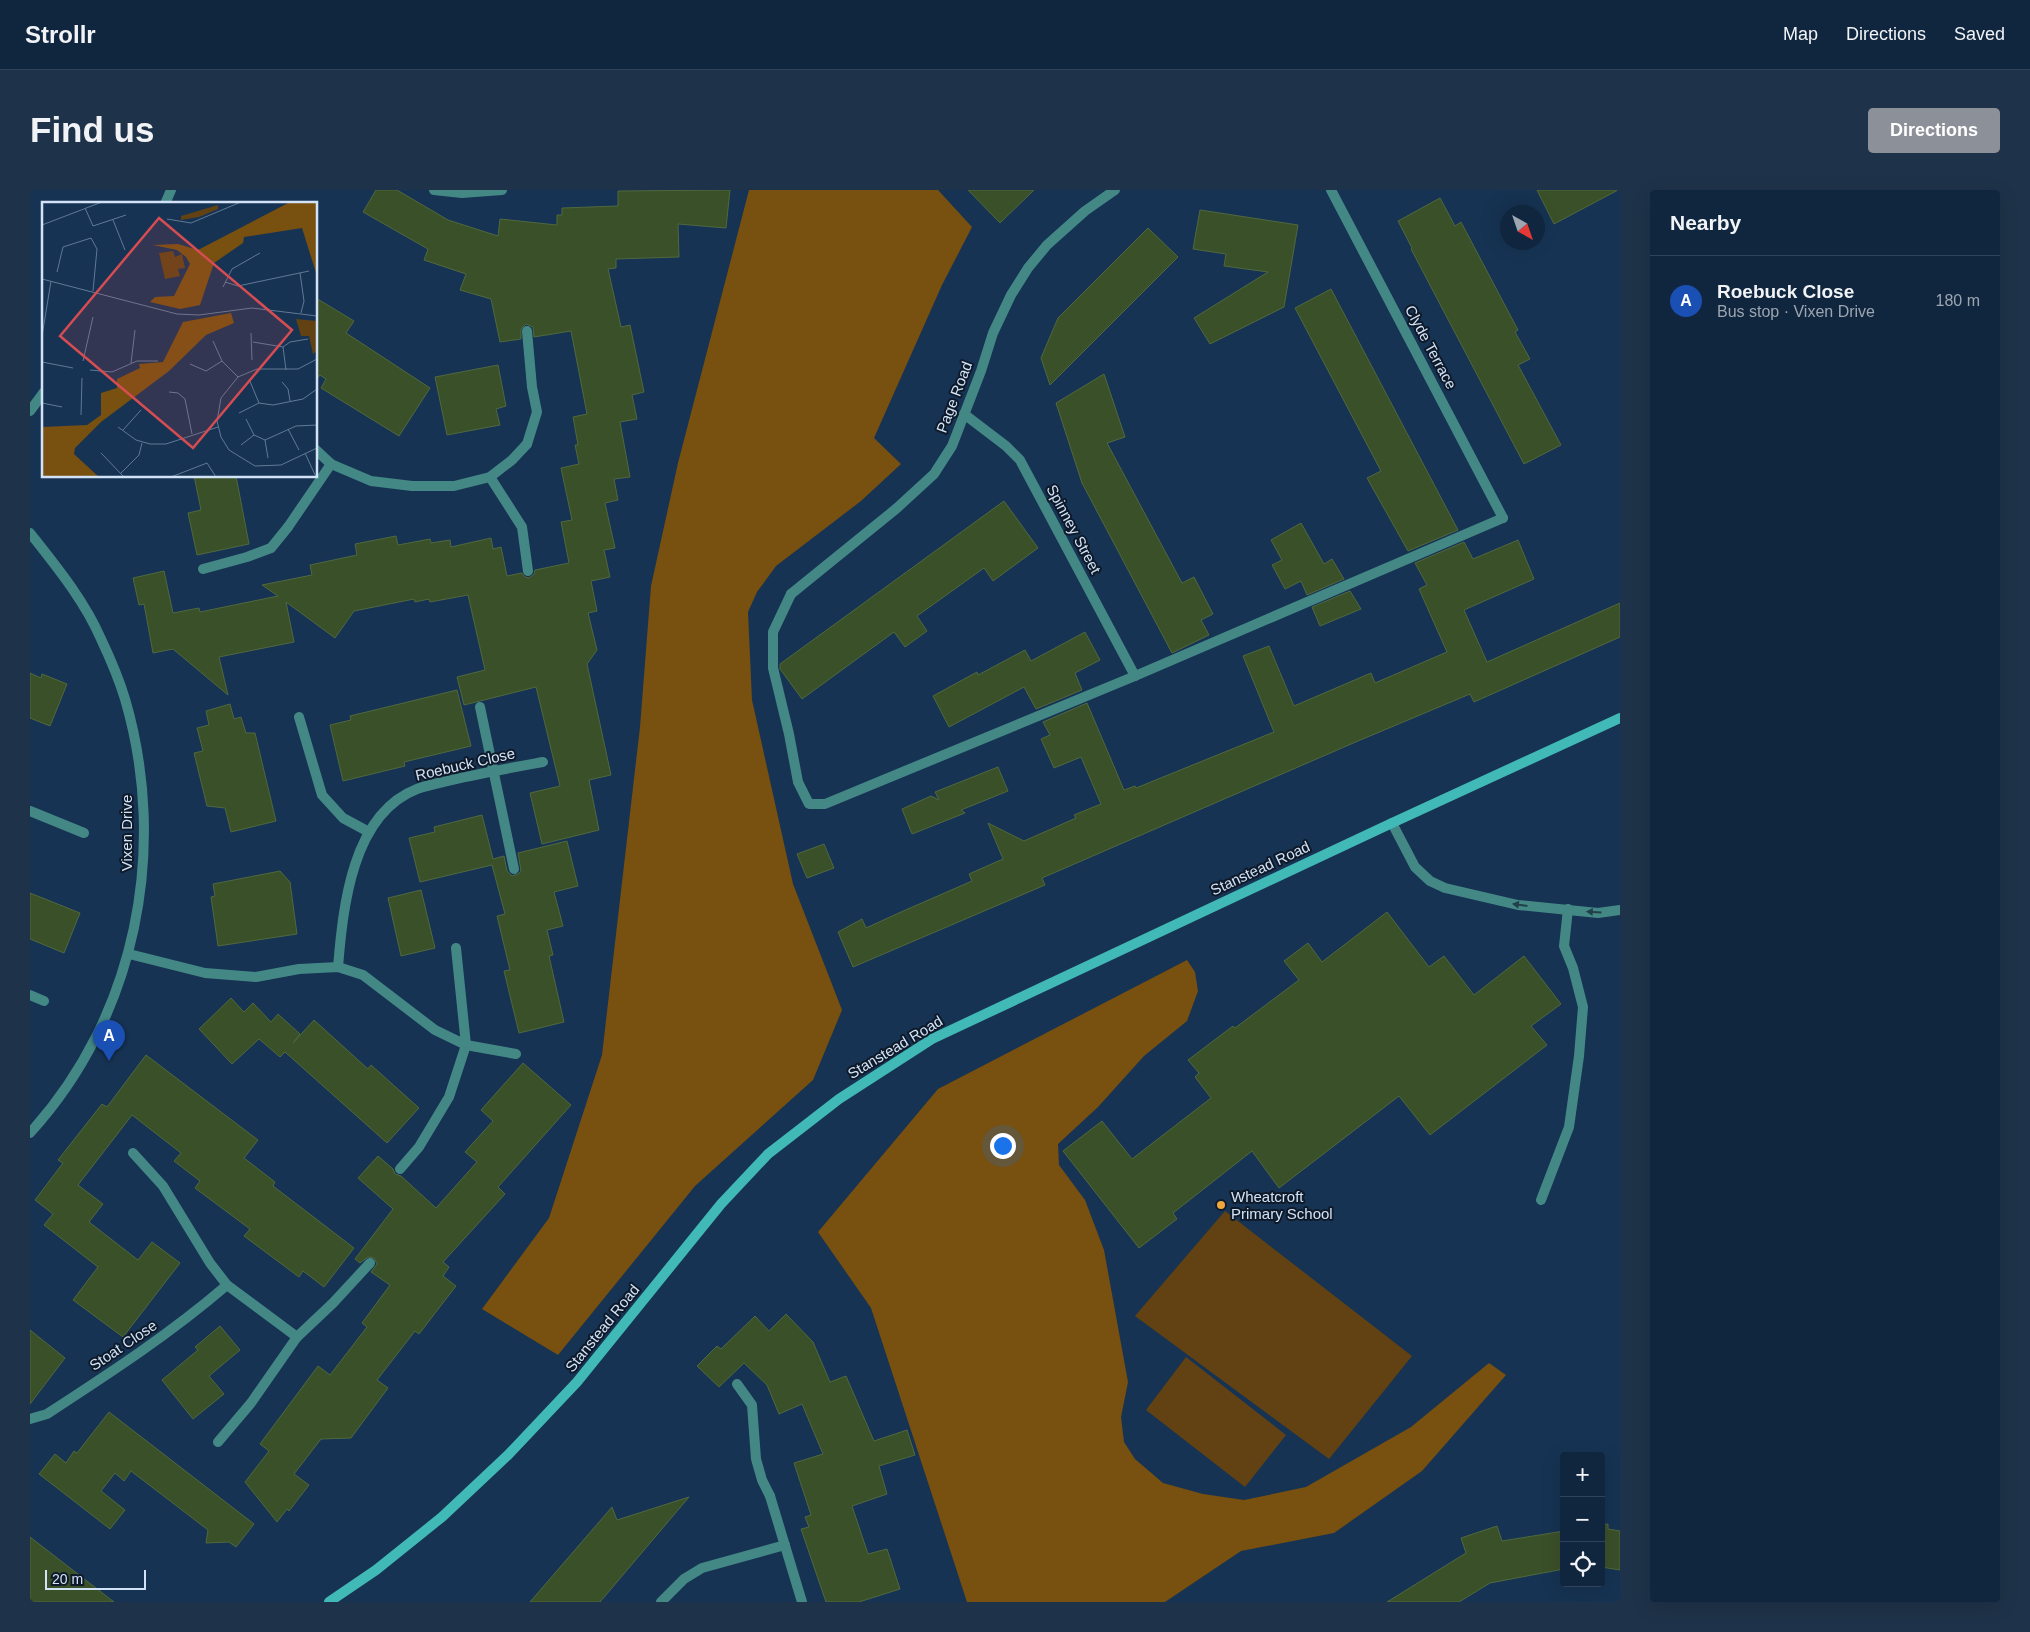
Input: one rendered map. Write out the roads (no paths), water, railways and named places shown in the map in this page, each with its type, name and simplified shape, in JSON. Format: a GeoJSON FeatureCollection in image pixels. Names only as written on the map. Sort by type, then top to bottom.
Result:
{"type":"FeatureCollection","features":[{"type":"Feature","properties":{"kind":"main road","name":"Stanstead Road"},"geometry":{"type":"LineString","coordinates":[[329,1602],[376,1570],[442,1517],[508,1455],[577,1382],[720,1204],[768,1154],[839,1099],[932,1039],[1620,718]]}},
{"type":"Feature","properties":{"kind":"street"},"geometry":{"type":"LineString","coordinates":[[166,202],[171,190]]}},
{"type":"Feature","properties":{"kind":"street"},"geometry":{"type":"LineString","coordinates":[[434,190],[462,193],[502,190]]}},
{"type":"Feature","properties":{"kind":"street","name":"Page Road"},"geometry":{"type":"LineString","coordinates":[[1115,190],[1085,211],[1047,245],[1028,268],[1011,295],[993,333],[952,446],[934,474],[897,508],[791,594],[773,632],[773,668],[798,782],[809,804],[825,804],[1135,676]]}},
{"type":"Feature","properties":{"kind":"street","name":"Clyde Terrace"},"geometry":{"type":"LineString","coordinates":[[1135,676],[1504,518],[1331,190]]}},
{"type":"Feature","properties":{"kind":"street"},"geometry":{"type":"LineString","coordinates":[[318,452],[331,464],[371,481],[412,486],[454,486],[490,477],[512,460],[527,444],[537,412],[532,387],[527,331]]}},
{"type":"Feature","properties":{"kind":"street"},"geometry":{"type":"LineString","coordinates":[[30,411],[42,395]]}},
{"type":"Feature","properties":{"kind":"street","name":"Spinney Street"},"geometry":{"type":"LineString","coordinates":[[964,414],[1006,446],[1020,460],[1135,676]]}},
{"type":"Feature","properties":{"kind":"street"},"geometry":{"type":"LineString","coordinates":[[203,569],[247,558],[271,548],[288,527],[331,464]]}},
{"type":"Feature","properties":{"kind":"street"},"geometry":{"type":"LineString","coordinates":[[490,477],[522,527],[528,572]]}},
{"type":"Feature","properties":{"kind":"street","name":"Vixen Drive"},"geometry":{"type":"LineString","coordinates":[[30,533],[68,580],[100,637],[125,698],[139,766],[144,828],[141,889],[129,954],[112,1002],[72,1079],[44,1118],[30,1133]]}},
{"type":"Feature","properties":{"kind":"street"},"geometry":{"type":"LineString","coordinates":[[480,707],[514,869]]}},
{"type":"Feature","properties":{"kind":"street"},"geometry":{"type":"LineString","coordinates":[[300,717],[322,795],[343,818],[369,832]]}},
{"type":"Feature","properties":{"kind":"street","name":"Roebuck Close"},"geometry":{"type":"LineString","coordinates":[[338,967],[342,917],[358,856],[369,832],[389,805],[416,789],[493,771],[543,762]]}},
{"type":"Feature","properties":{"kind":"street"},"geometry":{"type":"LineString","coordinates":[[30,810],[84,832]]}},
{"type":"Feature","properties":{"kind":"street"},"geometry":{"type":"LineString","coordinates":[[1392,823],[1415,867],[1430,881],[1459,892],[1518,905],[1598,913],[1620,910]]}},
{"type":"Feature","properties":{"kind":"street"},"geometry":{"type":"LineString","coordinates":[[1541,1200],[1569,1127],[1579,1056],[1583,1007],[1573,968],[1564,946],[1568,909]]}},
{"type":"Feature","properties":{"kind":"street"},"geometry":{"type":"LineString","coordinates":[[400,1169],[419,1147],[449,1097],[466,1045],[456,948]]}},
{"type":"Feature","properties":{"kind":"street"},"geometry":{"type":"LineString","coordinates":[[129,954],[205,973],[256,977],[299,969],[338,967],[363,975],[435,1030],[466,1045],[516,1054]]}},
{"type":"Feature","properties":{"kind":"street"},"geometry":{"type":"LineString","coordinates":[[30,995],[44,1001]]}},
{"type":"Feature","properties":{"kind":"street"},"geometry":{"type":"LineString","coordinates":[[133,1153],[163,1186],[210,1263],[227,1285],[297,1337]]}},
{"type":"Feature","properties":{"kind":"street"},"geometry":{"type":"LineString","coordinates":[[218,1442],[251,1403],[297,1337],[333,1303],[370,1263]]}},
{"type":"Feature","properties":{"kind":"street","name":"Stoat Close"},"geometry":{"type":"LineString","coordinates":[[30,1419],[47,1414],[144,1351],[192,1315],[227,1285]]}},
{"type":"Feature","properties":{"kind":"street"},"geometry":{"type":"LineString","coordinates":[[737,1384],[752,1405],[756,1459],[762,1480],[770,1496],[802,1602]]}},
{"type":"Feature","properties":{"kind":"street"},"geometry":{"type":"LineString","coordinates":[[662,1602],[684,1579],[702,1568],[785,1545]]}},
{"type":"Feature","properties":{"kind":"place","name":"Roebuck Close"},"geometry":{"type":"Point","coordinates":[109,1061]}},
{"type":"Feature","properties":{"kind":"place","name":"Wheatcroft Primary School"},"geometry":{"type":"Point","coordinates":[1221,1205]}}]}
